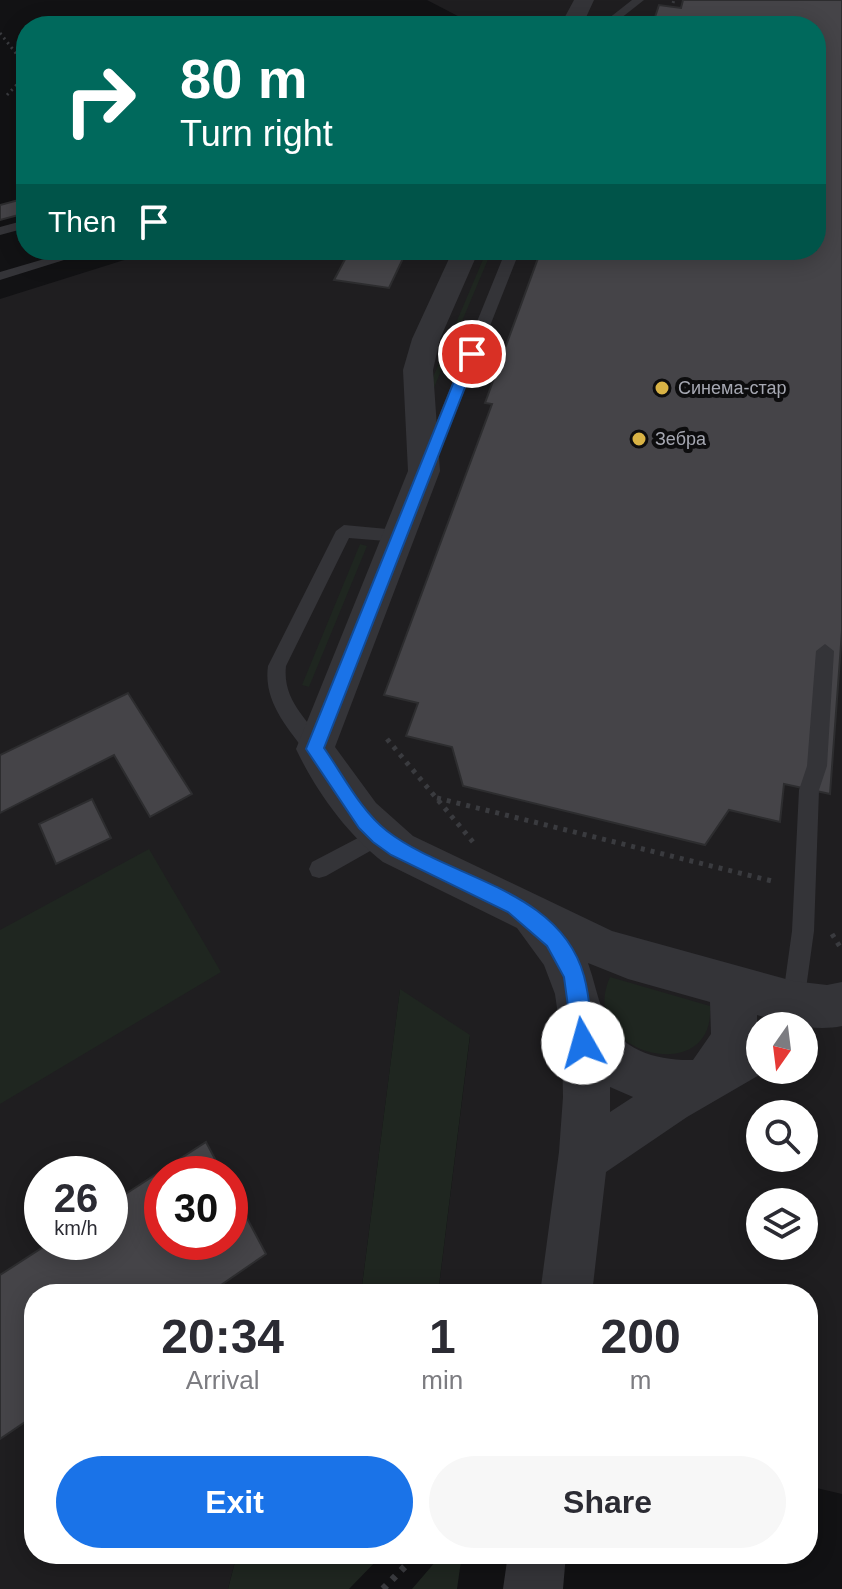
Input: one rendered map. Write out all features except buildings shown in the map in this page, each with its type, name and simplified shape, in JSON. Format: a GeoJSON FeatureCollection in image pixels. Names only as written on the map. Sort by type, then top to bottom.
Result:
{"type":"FeatureCollection","features":[{"type":"Feature","properties":{"kind":"street"},"geometry":{"type":"LineString","coordinates":[[462,260],[426,339],[418,370],[424,471],[315,749],[366,822],[398,849],[601,948],[730,987],[791,1012]]}},
{"type":"Feature","properties":{"kind":"street"},"geometry":{"type":"LineString","coordinates":[[515,906],[554,940],[574,976],[579,1005],[587,1075],[582,1159],[567,1284]]}},
{"type":"Feature","properties":{"kind":"street"},"geometry":{"type":"LineString","coordinates":[[601,948],[585,971],[579,1005],[591,1040],[614,1064],[644,1080],[673,1086],[704,1079],[724,1059],[736,1032],[730,987]]}},
{"type":"Feature","properties":{"kind":"street"},"geometry":{"type":"LineString","coordinates":[[810,1012],[842,1004]]}},
{"type":"Feature","properties":{"kind":"street"},"geometry":{"type":"LineString","coordinates":[[582,1159],[704,1079],[746,1056]]}},
{"type":"Feature","properties":{"kind":"street"},"geometry":{"type":"LineString","coordinates":[[533,1589],[536,1564]]}},
{"type":"Feature","properties":{"kind":"lane"},"geometry":{"type":"LineString","coordinates":[[617,16],[639,0]]}},
{"type":"Feature","properties":{"kind":"lane"},"geometry":{"type":"LineString","coordinates":[[0,276],[55,260]]}},
{"type":"Feature","properties":{"kind":"lane"},"geometry":{"type":"LineString","coordinates":[[424,471],[509,260]]}},
{"type":"Feature","properties":{"kind":"lane"},"geometry":{"type":"LineString","coordinates":[[315,749],[281,701],[273,682],[277,666],[344,531],[398,536]]}},
{"type":"Feature","properties":{"kind":"lane"},"geometry":{"type":"LineString","coordinates":[[798,1012],[809,790],[817,766],[825,651]]}},
{"type":"Feature","properties":{"kind":"lane"},"geometry":{"type":"LineString","coordinates":[[319,869],[379,836]]}},
{"type":"Feature","properties":{"kind":"path"},"geometry":{"type":"LineString","coordinates":[[0,33],[16,53]]}},
{"type":"Feature","properties":{"kind":"path"},"geometry":{"type":"LineString","coordinates":[[7,95],[16,86]]}},
{"type":"Feature","properties":{"kind":"path"},"geometry":{"type":"LineString","coordinates":[[387,739],[482,852]]}},
{"type":"Feature","properties":{"kind":"path"},"geometry":{"type":"LineString","coordinates":[[437,798],[805,889],[842,950]]}},
{"type":"Feature","properties":{"kind":"path"},"geometry":{"type":"LineString","coordinates":[[383,1589],[407,1564]]}},
{"type":"Feature","properties":{"kind":"shaded area"},"geometry":{"type":"Polygon","coordinates":[[[427,0],[842,0],[842,1494],[818,1488],[818,1284],[439,1284],[470,1036],[400,990],[362,1284],[24,1284],[24,1564],[234,1564],[228,1589],[0,1589],[0,299],[124,260],[826,260],[826,16],[458,16],[427,0]]]}},
{"type":"Feature","properties":{"kind":"shaded area"},"geometry":{"type":"Polygon","coordinates":[[[483,260],[488,260],[433,390],[428,389],[483,260]]]}},
{"type":"Feature","properties":{"kind":"shaded area"},"geometry":{"type":"Polygon","coordinates":[[[360,544],[367,546],[309,687],[302,685],[360,544]]]}},
{"type":"Feature","properties":{"kind":"shaded area"},"geometry":{"type":"Polygon","coordinates":[[[149,849],[221,972],[0,1104],[0,930],[149,849]]]}},
{"type":"Feature","properties":{"kind":"shaded area"},"geometry":{"type":"Polygon","coordinates":[[[610,977],[710,1006],[706,1032],[692,1048],[672,1054],[649,1052],[628,1042],[612,1026],[604,1004],[610,977]]]}},
{"type":"Feature","properties":{"kind":"shaded area"},"geometry":{"type":"Polygon","coordinates":[[[400,989],[470,1035],[439,1284],[362,1284],[400,989]]]}},
{"type":"Feature","properties":{"kind":"shaded area"},"geometry":{"type":"Polygon","coordinates":[[[234,1564],[373,1564],[349,1589],[228,1589],[234,1564]]]}},
{"type":"Feature","properties":{"kind":"shaded area"},"geometry":{"type":"Polygon","coordinates":[[[433,1564],[461,1564],[457,1589],[412,1589],[433,1564]]]}},
{"type":"Feature","properties":{"kind":"place","name":"Синема-стар"},"geometry":{"type":"Point","coordinates":[662,388]}},
{"type":"Feature","properties":{"kind":"place","name":"Зебра"},"geometry":{"type":"Point","coordinates":[639,439]}},
{"type":"Feature","properties":{"kind":"route"},"geometry":{"type":"LineString","coordinates":[[472,354],[391,551],[315,749],[379,836],[398,849],[515,906],[540,924],[554,940],[574,976],[583,1043]]}}]}
